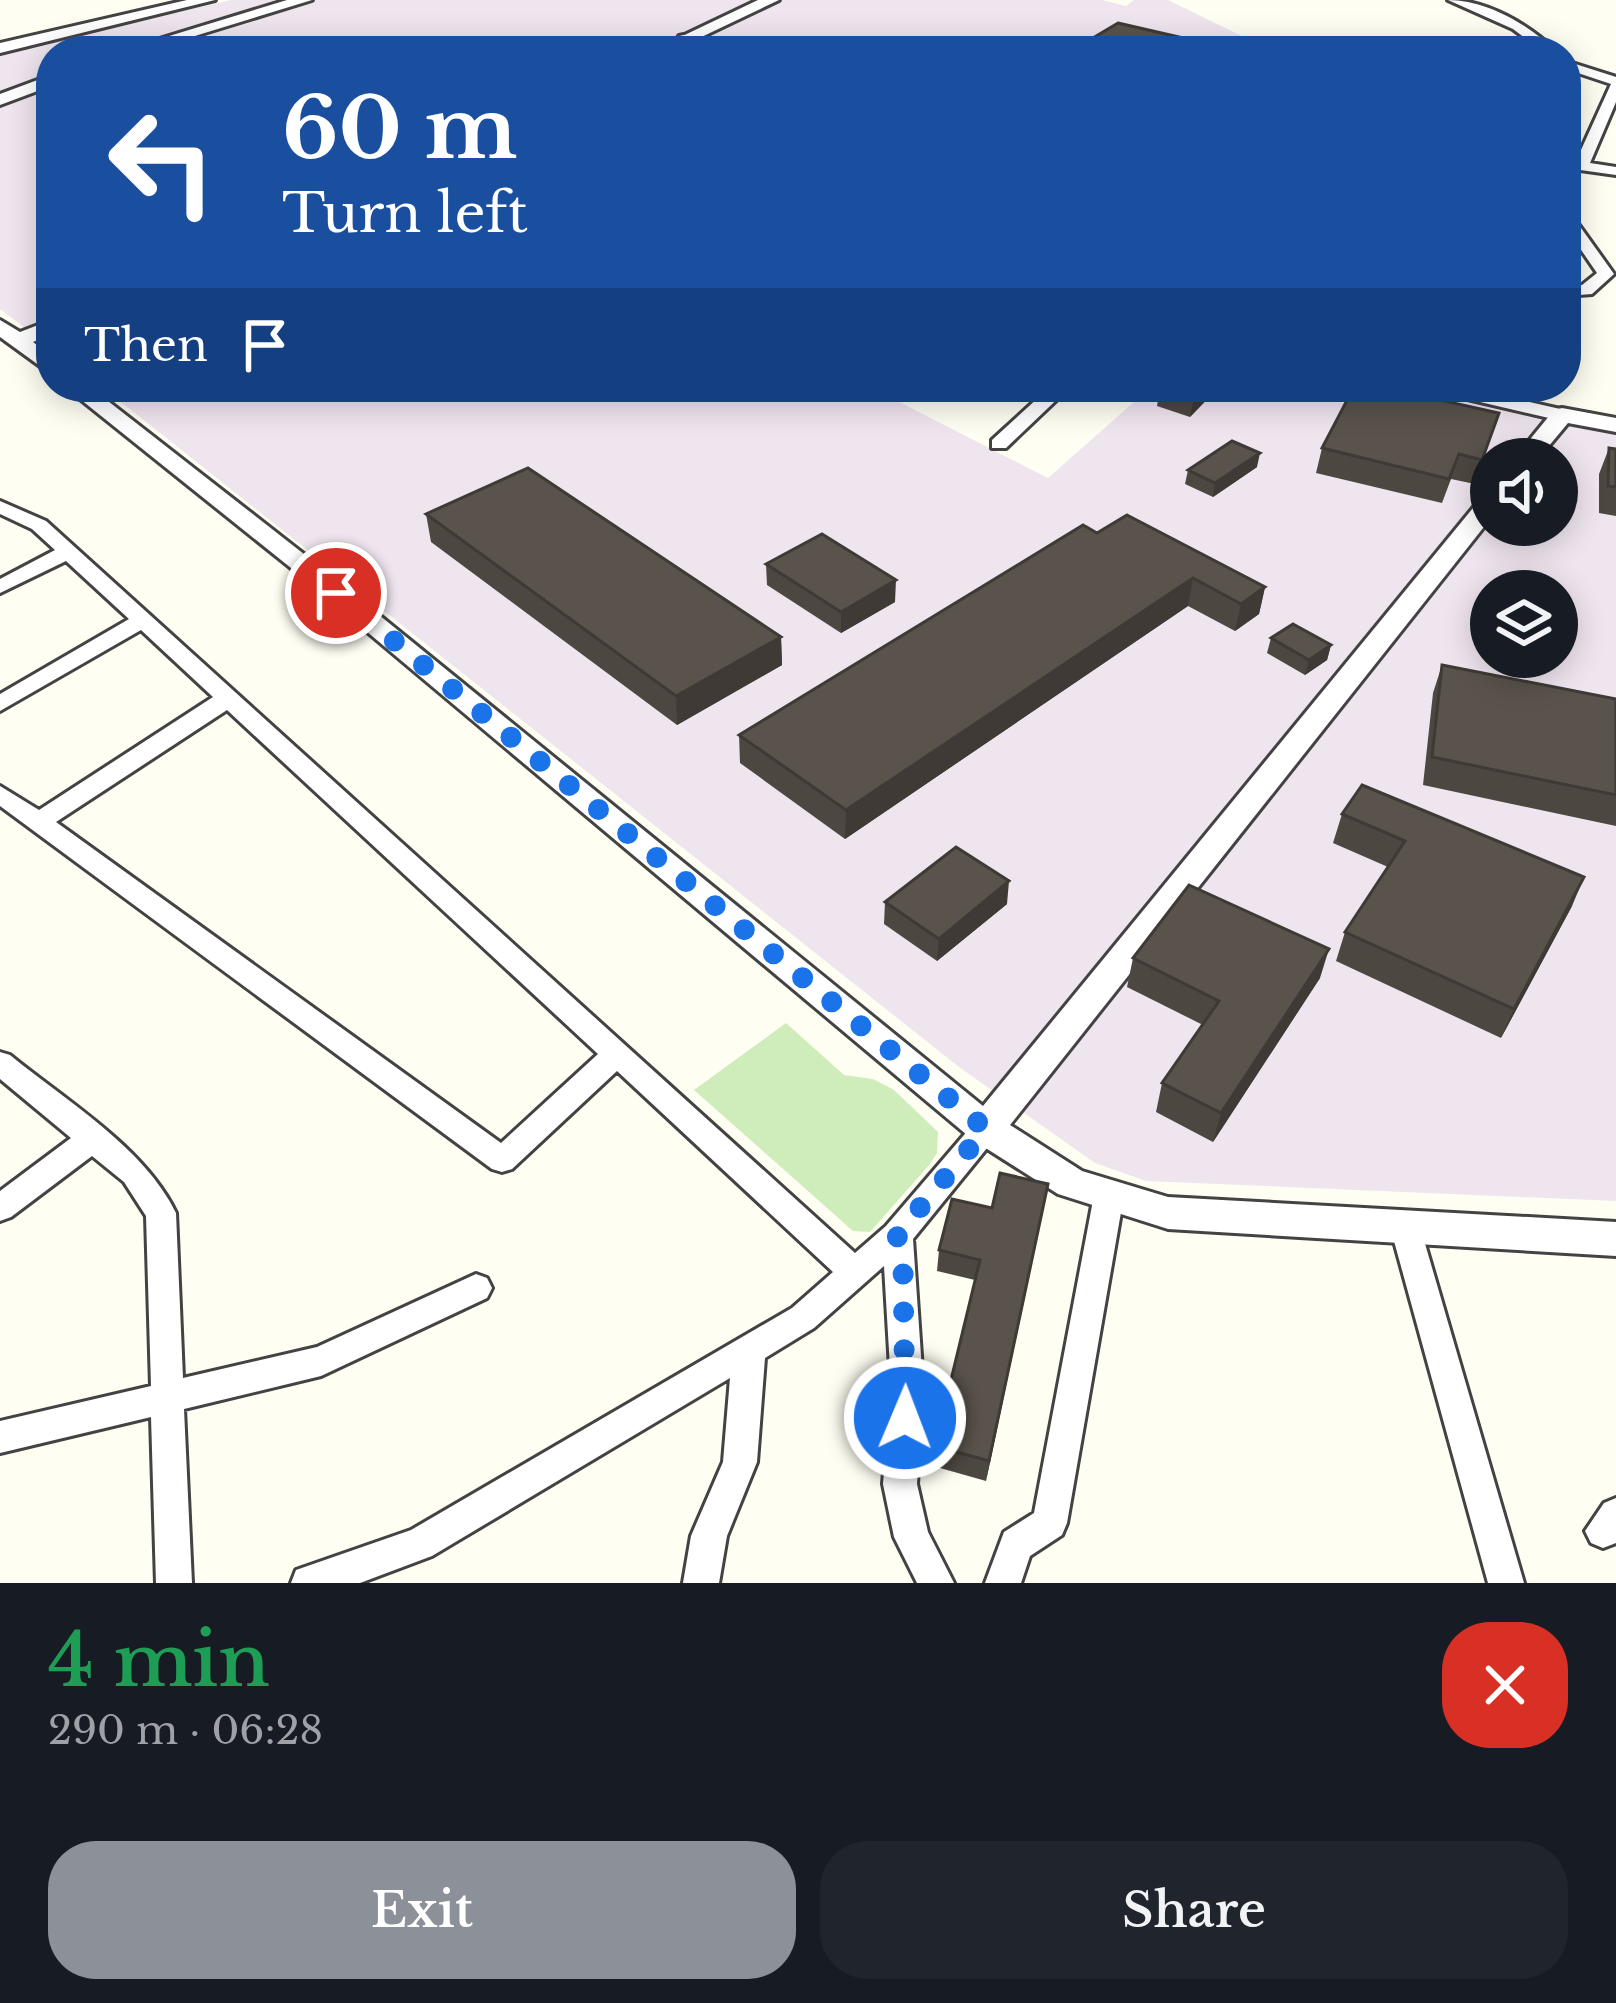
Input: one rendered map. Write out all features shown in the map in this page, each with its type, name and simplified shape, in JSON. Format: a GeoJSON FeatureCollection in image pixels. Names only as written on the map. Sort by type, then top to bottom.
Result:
{"type":"FeatureCollection","features":[{"type":"Feature","properties":{"kind":"street"},"geometry":{"type":"LineString","coordinates":[[180,36],[304,0]]}},
{"type":"Feature","properties":{"kind":"street"},"geometry":{"type":"LineString","coordinates":[[691,36],[772,0]]}},
{"type":"Feature","properties":{"kind":"street"},"geometry":{"type":"LineString","coordinates":[[1454,0],[1530,36]]}},
{"type":"Feature","properties":{"kind":"street"},"geometry":{"type":"LineString","coordinates":[[50,36],[193,2]]}},
{"type":"Feature","properties":{"kind":"street"},"geometry":{"type":"LineString","coordinates":[[0,48],[36,39]]}},
{"type":"Feature","properties":{"kind":"street"},"geometry":{"type":"LineString","coordinates":[[1581,70],[1616,83],[1581,151]]}},
{"type":"Feature","properties":{"kind":"street"},"geometry":{"type":"LineString","coordinates":[[0,100],[36,86]]}},
{"type":"Feature","properties":{"kind":"street"},"geometry":{"type":"LineString","coordinates":[[1581,166],[1616,171]]}},
{"type":"Feature","properties":{"kind":"street"},"geometry":{"type":"LineString","coordinates":[[1581,238],[1606,274],[1581,290]]}},
{"type":"Feature","properties":{"kind":"street"},"geometry":{"type":"LineString","coordinates":[[9,333],[36,355]]}},
{"type":"Feature","properties":{"kind":"street"},"geometry":{"type":"LineString","coordinates":[[95,402],[300,563],[986,1129],[1071,1183],[1168,1213],[1616,1239]]}},
{"type":"Feature","properties":{"kind":"street"},"geometry":{"type":"LineString","coordinates":[[999,444],[1045,402]]}},
{"type":"Feature","properties":{"kind":"street"},"geometry":{"type":"LineString","coordinates":[[1504,402],[1616,425]]}},
{"type":"Feature","properties":{"kind":"street"},"geometry":{"type":"LineString","coordinates":[[1543,438],[1562,415]]}},
{"type":"Feature","properties":{"kind":"street"},"geometry":{"type":"LineString","coordinates":[[0,507],[39,525],[855,1272]]}},
{"type":"Feature","properties":{"kind":"street"},"geometry":{"type":"LineString","coordinates":[[309,1583],[420,1544],[749,1351],[803,1318],[897,1235],[1470,528]]}},
{"type":"Feature","properties":{"kind":"street"},"geometry":{"type":"LineString","coordinates":[[0,587],[67,552]]}},
{"type":"Feature","properties":{"kind":"street"},"geometry":{"type":"LineString","coordinates":[[0,704],[144,620]]}},
{"type":"Feature","properties":{"kind":"street"},"geometry":{"type":"LineString","coordinates":[[38,822],[227,699]]}},
{"type":"Feature","properties":{"kind":"street"},"geometry":{"type":"LineString","coordinates":[[0,794],[502,1160],[617,1054]]}},
{"type":"Feature","properties":{"kind":"street"},"geometry":{"type":"LineString","coordinates":[[0,1064],[134,1173],[161,1213],[174,1583]]}},
{"type":"Feature","properties":{"kind":"street"},"geometry":{"type":"LineString","coordinates":[[0,1208],[95,1137]]}},
{"type":"Feature","properties":{"kind":"street"},"geometry":{"type":"LineString","coordinates":[[1003,1583],[1016,1544],[1050,1523],[1108,1195]]}},
{"type":"Feature","properties":{"kind":"street"},"geometry":{"type":"LineString","coordinates":[[1406,1230],[1506,1583]]}},
{"type":"Feature","properties":{"kind":"street"},"geometry":{"type":"LineString","coordinates":[[897,1235],[907,1385],[900,1484],[912,1538],[936,1583]]}},
{"type":"Feature","properties":{"kind":"street"},"geometry":{"type":"LineString","coordinates":[[0,1437],[321,1361],[476,1288]]}},
{"type":"Feature","properties":{"kind":"street"},"geometry":{"type":"LineString","coordinates":[[701,1583],[709,1536],[740,1462],[749,1351]]}},
{"type":"Feature","properties":{"kind":"shaded area"},"geometry":{"type":"Polygon","coordinates":[[[231,0],[1102,0],[1126,6],[1134,0],[1168,0],[1242,36],[77,36],[231,0]]]}},
{"type":"Feature","properties":{"kind":"shaded area"},"geometry":{"type":"Polygon","coordinates":[[[36,46],[36,337],[0,309],[0,54],[36,46]]]}},
{"type":"Feature","properties":{"kind":"shaded area"},"geometry":{"type":"Polygon","coordinates":[[[121,402],[899,402],[1048,478],[1134,402],[1485,402],[1616,432],[1616,1201],[1146,1181],[1095,1163],[959,1067],[121,402]]]}},
{"type":"Feature","properties":{"kind":"green space"},"geometry":{"type":"Polygon","coordinates":[[[786,1023],[844,1075],[873,1079],[894,1090],[938,1132],[937,1153],[930,1164],[870,1232],[853,1231],[694,1090],[786,1023]]]}},
{"type":"Feature","properties":{"kind":"building"},"geometry":{"type":"Polygon","coordinates":[[[1118,23],[1174,36],[1096,36],[1118,23]]]}},
{"type":"Feature","properties":{"kind":"building"},"geometry":{"type":"Polygon","coordinates":[[[1346,402],[1449,402],[1499,413],[1490,438],[1470,438],[1470,457],[1459,454],[1449,479],[1322,448],[1346,402]]]}},
{"type":"Feature","properties":{"kind":"building"},"geometry":{"type":"Polygon","coordinates":[[[1232,441],[1260,453],[1215,483],[1188,470],[1232,441]]]}},
{"type":"Feature","properties":{"kind":"building"},"geometry":{"type":"Polygon","coordinates":[[[1609,448],[1616,449],[1616,487],[1608,486],[1609,448]]]}},
{"type":"Feature","properties":{"kind":"building"},"geometry":{"type":"Polygon","coordinates":[[[528,468],[781,637],[676,696],[426,514],[528,468]]]}},
{"type":"Feature","properties":{"kind":"building"},"geometry":{"type":"Polygon","coordinates":[[[1127,515],[1265,587],[1241,604],[1193,578],[846,810],[739,735],[1083,525],[1097,533],[1127,515]]]}},
{"type":"Feature","properties":{"kind":"building"},"geometry":{"type":"Polygon","coordinates":[[[822,534],[896,580],[841,612],[766,564],[822,534]]]}},
{"type":"Feature","properties":{"kind":"building"},"geometry":{"type":"Polygon","coordinates":[[[1293,624],[1331,645],[1309,660],[1271,638],[1293,624]]]}},
{"type":"Feature","properties":{"kind":"building"},"geometry":{"type":"Polygon","coordinates":[[[1442,665],[1470,670],[1470,678],[1509,678],[1616,699],[1616,795],[1432,757],[1442,665]]]}},
{"type":"Feature","properties":{"kind":"building"},"geometry":{"type":"Polygon","coordinates":[[[1362,785],[1584,877],[1514,1009],[1345,932],[1405,841],[1342,814],[1362,785]]]}},
{"type":"Feature","properties":{"kind":"building"},"geometry":{"type":"Polygon","coordinates":[[[956,847],[1009,881],[939,939],[885,902],[956,847]]]}},
{"type":"Feature","properties":{"kind":"building"},"geometry":{"type":"Polygon","coordinates":[[[1189,885],[1329,949],[1221,1113],[1162,1083],[1219,1001],[1133,958],[1189,885]]]}},
{"type":"Feature","properties":{"kind":"building"},"geometry":{"type":"Polygon","coordinates":[[[1000,1173],[1048,1184],[989,1461],[935,1446],[980,1260],[939,1250],[952,1199],[992,1208],[1000,1173]]]}},
{"type":"Feature","properties":{"kind":"route"},"geometry":{"type":"LineString","coordinates":[[336,593],[986,1129],[897,1235],[903,1266],[905,1418]]}}]}
